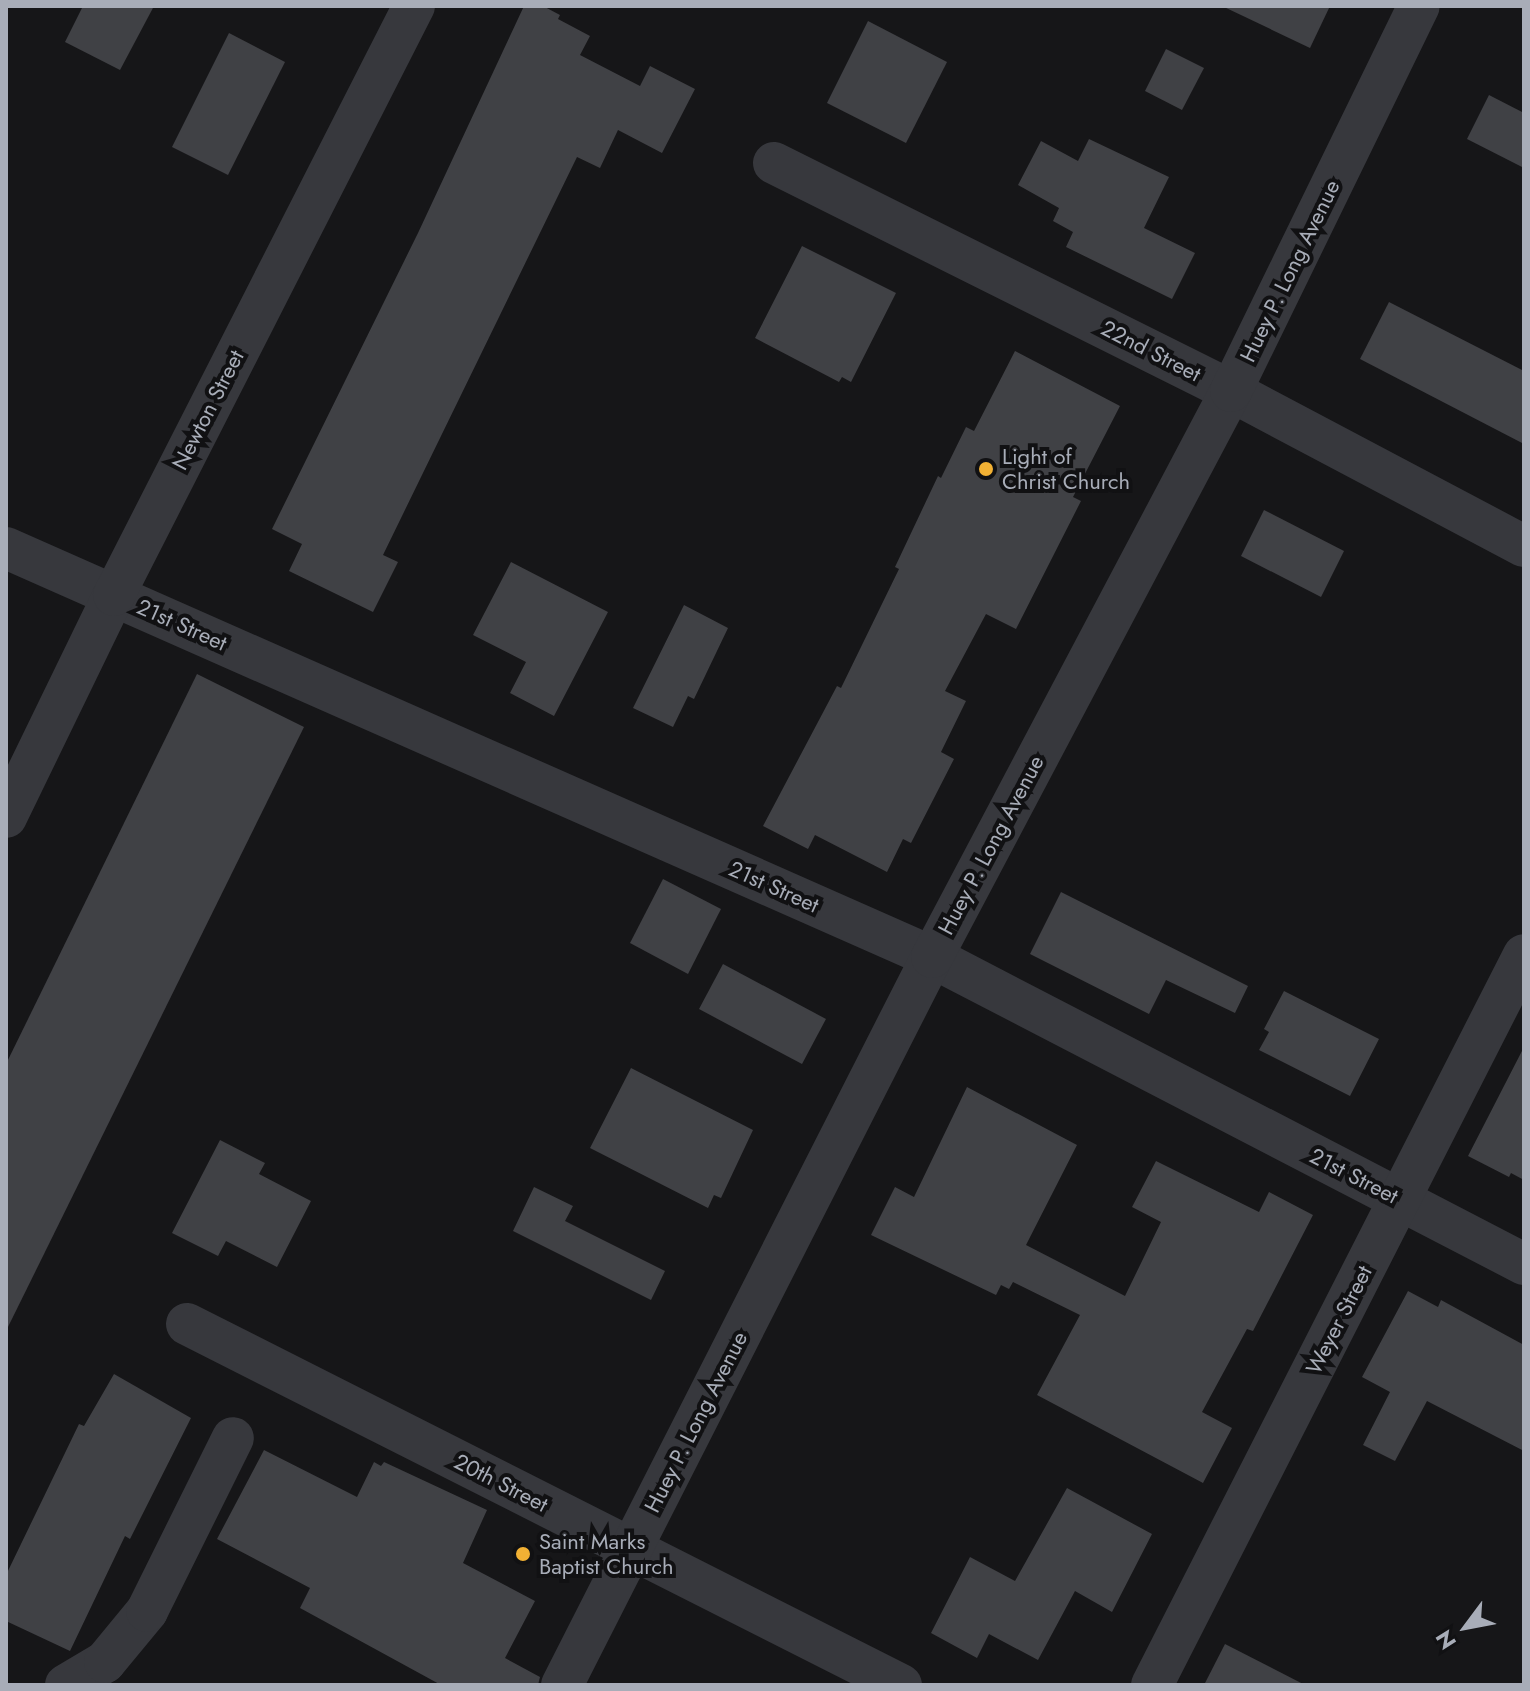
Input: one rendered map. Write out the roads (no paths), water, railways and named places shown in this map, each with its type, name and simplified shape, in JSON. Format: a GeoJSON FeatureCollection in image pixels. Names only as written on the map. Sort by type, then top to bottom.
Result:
{"type":"FeatureCollection","features":[{"type":"Feature","properties":{"kind":"street","name":"Newton Street"},"geometry":{"type":"LineString","coordinates":[[6,817],[114,595],[414,6]]}},
{"type":"Feature","properties":{"kind":"street","name":"Huey P. Long Avenue"},"geometry":{"type":"LineString","coordinates":[[562,1685],[932,957],[1231,391],[1419,6]]}},
{"type":"Feature","properties":{"kind":"street","name":"22nd Street"},"geometry":{"type":"LineString","coordinates":[[774,163],[1231,391],[1524,546]]}},
{"type":"Feature","properties":{"kind":"street","name":"21st Street"},"geometry":{"type":"LineString","coordinates":[[6,548],[932,957],[1524,1264]]}},
{"type":"Feature","properties":{"kind":"street","name":"Weyer Street"},"geometry":{"type":"LineString","coordinates":[[1152,1685],[1524,955]]}},
{"type":"Feature","properties":{"kind":"street","name":"20th Street"},"geometry":{"type":"LineString","coordinates":[[187,1324],[901,1685]]}},
{"type":"Feature","properties":{"kind":"street"},"geometry":{"type":"LineString","coordinates":[[66,1685],[105,1662],[147,1611],[233,1438]]}},
{"type":"Feature","properties":{"kind":"place","name":"Light of Christ Church"},"geometry":{"type":"Point","coordinates":[986,469]}},
{"type":"Feature","properties":{"kind":"place","name":"Saint Marks Baptist Church"},"geometry":{"type":"Point","coordinates":[523,1554]}}]}
